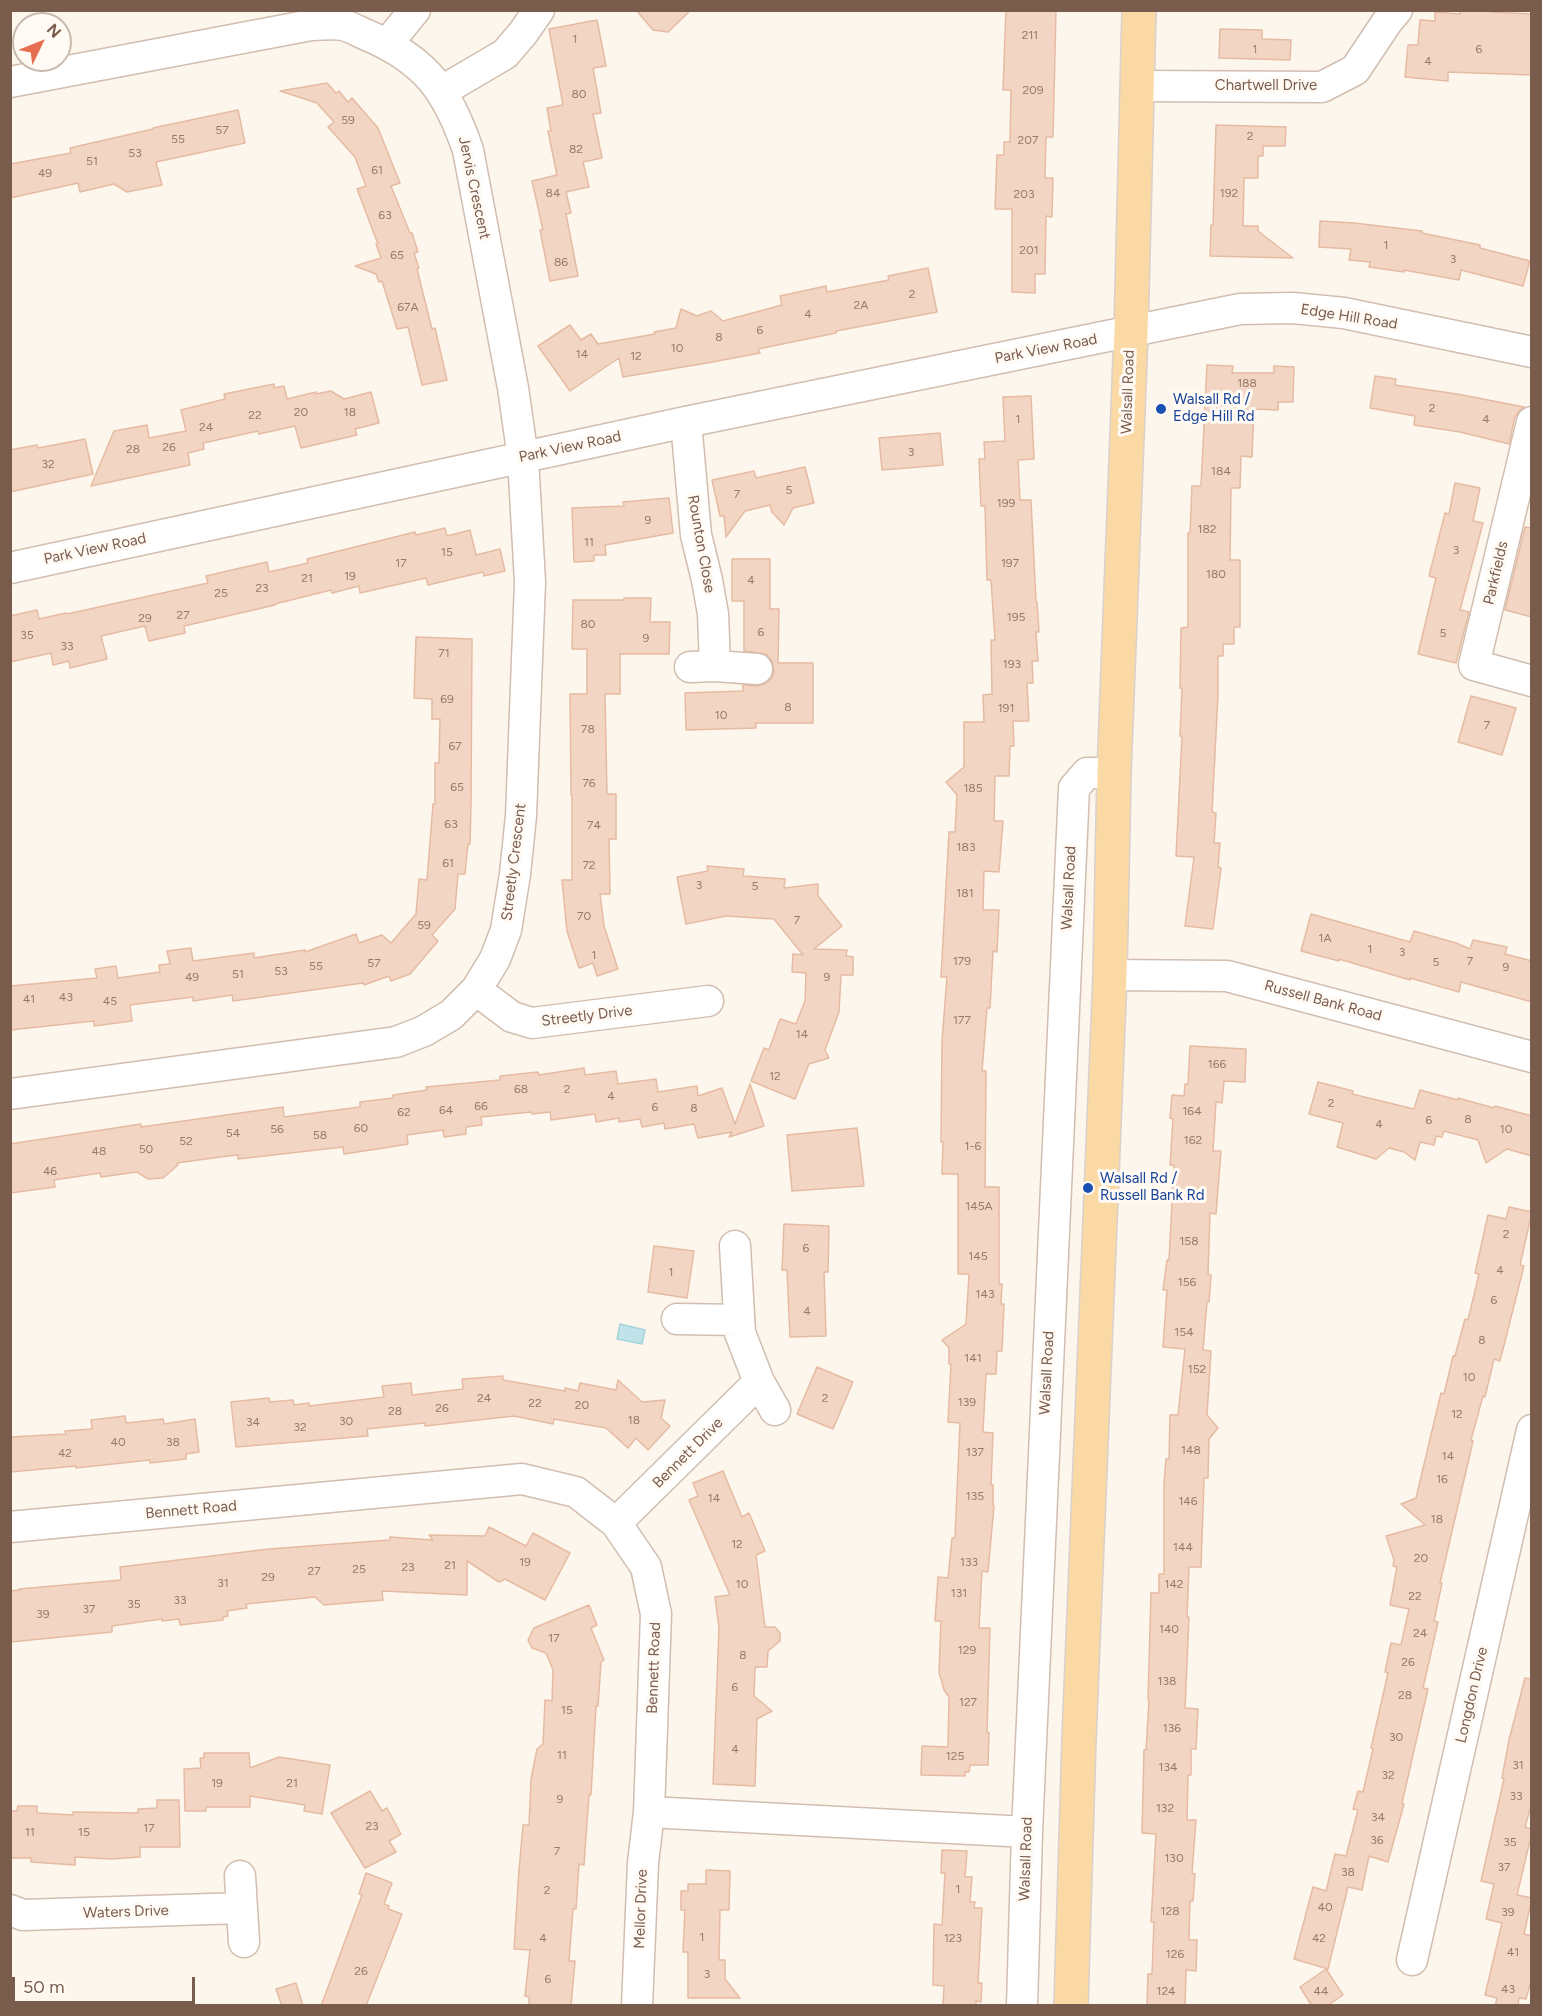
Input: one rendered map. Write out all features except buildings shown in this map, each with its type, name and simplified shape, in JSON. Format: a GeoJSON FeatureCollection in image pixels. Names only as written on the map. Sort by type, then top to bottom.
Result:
{"type":"FeatureCollection","features":[{"type":"Feature","properties":{"kind":"main road","name":"Walsall Road"},"geometry":{"type":"LineString","coordinates":[[1071,2006],[1080,1715],[1110,975],[1114,773],[1131,332],[1139,10]]}},
{"type":"Feature","properties":{"kind":"street"},"geometry":{"type":"LineString","coordinates":[[387,44],[415,10]]}},
{"type":"Feature","properties":{"kind":"street"},"geometry":{"type":"LineString","coordinates":[[442,91],[505,54],[539,10]]}},
{"type":"Feature","properties":{"kind":"street","name":"Chartwell Drive"},"geometry":{"type":"LineString","coordinates":[[1137,86],[1322,87],[1355,70],[1397,10]]}},
{"type":"Feature","properties":{"kind":"street","name":"Jervis Crescent"},"geometry":{"type":"LineString","coordinates":[[10,82],[311,25],[343,25],[387,44],[414,62],[442,91],[458,120],[468,150],[524,458]]}},
{"type":"Feature","properties":{"kind":"street","name":"Edge Hill Road"},"geometry":{"type":"LineString","coordinates":[[1131,332],[1240,309],[1293,308],[1344,313],[1532,352]]}},
{"type":"Feature","properties":{"kind":"street","name":"Park View Road"},"geometry":{"type":"LineString","coordinates":[[10,568],[686,422],[1131,332]]}},
{"type":"Feature","properties":{"kind":"street","name":"Rounton Close"},"geometry":{"type":"LineString","coordinates":[[686,422],[696,535],[713,614],[703,667],[757,669]]}},
{"type":"Feature","properties":{"kind":"street","name":"Parkfields"},"geometry":{"type":"LineString","coordinates":[[1532,422],[1474,665],[1532,681]]}},
{"type":"Feature","properties":{"kind":"street","name":"Streetly Crescent"},"geometry":{"type":"LineString","coordinates":[[10,1094],[396,1042],[424,1031],[450,1015],[476,990],[495,959],[506,930],[521,816],[530,582],[524,458]]}},
{"type":"Feature","properties":{"kind":"street","name":"Walsall Road"},"geometry":{"type":"LineString","coordinates":[[1022,2006],[1027,1832],[1074,788],[1087,773],[1114,773]]}},
{"type":"Feature","properties":{"kind":"street","name":"Russell Bank Road"},"geometry":{"type":"LineString","coordinates":[[1110,975],[1227,976],[1532,1057]]}},
{"type":"Feature","properties":{"kind":"street","name":"Streetly Drive"},"geometry":{"type":"LineString","coordinates":[[476,990],[512,1017],[532,1023],[708,1001]]}},
{"type":"Feature","properties":{"kind":"street"},"geometry":{"type":"LineString","coordinates":[[735,1246],[740,1333],[759,1382],[776,1410]]}},
{"type":"Feature","properties":{"kind":"street"},"geometry":{"type":"LineString","coordinates":[[677,1319],[739,1320]]}},
{"type":"Feature","properties":{"kind":"street","name":"Bennett Drive"},"geometry":{"type":"LineString","coordinates":[[616,1523],[759,1382]]}},
{"type":"Feature","properties":{"kind":"street","name":"Longdon Drive"},"geometry":{"type":"LineString","coordinates":[[1412,1960],[1532,1430]]}},
{"type":"Feature","properties":{"kind":"street","name":"Bennett Road"},"geometry":{"type":"LineString","coordinates":[[10,1527],[522,1479],[576,1492],[616,1523],[646,1566],[656,1614],[649,1812]]}},
{"type":"Feature","properties":{"kind":"street"},"geometry":{"type":"LineString","coordinates":[[649,1812],[1027,1832]]}},
{"type":"Feature","properties":{"kind":"street","name":"Mellor Drive"},"geometry":{"type":"LineString","coordinates":[[637,2006],[643,1863],[649,1812]]}},
{"type":"Feature","properties":{"kind":"street"},"geometry":{"type":"LineString","coordinates":[[240,1876],[244,1942]]}},
{"type":"Feature","properties":{"kind":"street","name":"Waters Drive"},"geometry":{"type":"LineString","coordinates":[[10,1910],[23,1915],[242,1908]]}},
{"type":"Feature","properties":{"kind":"water"},"geometry":{"type":"Polygon","coordinates":[[[620,1324],[645,1330],[642,1344],[617,1339],[620,1324]]]}},
{"type":"Feature","properties":{"kind":"place","name":"Walsall Rd / Edge Hill Rd"},"geometry":{"type":"Point","coordinates":[1161,409]}},
{"type":"Feature","properties":{"kind":"place","name":"Walsall Rd / Russell Bank Rd"},"geometry":{"type":"Point","coordinates":[1088,1188]}}]}
